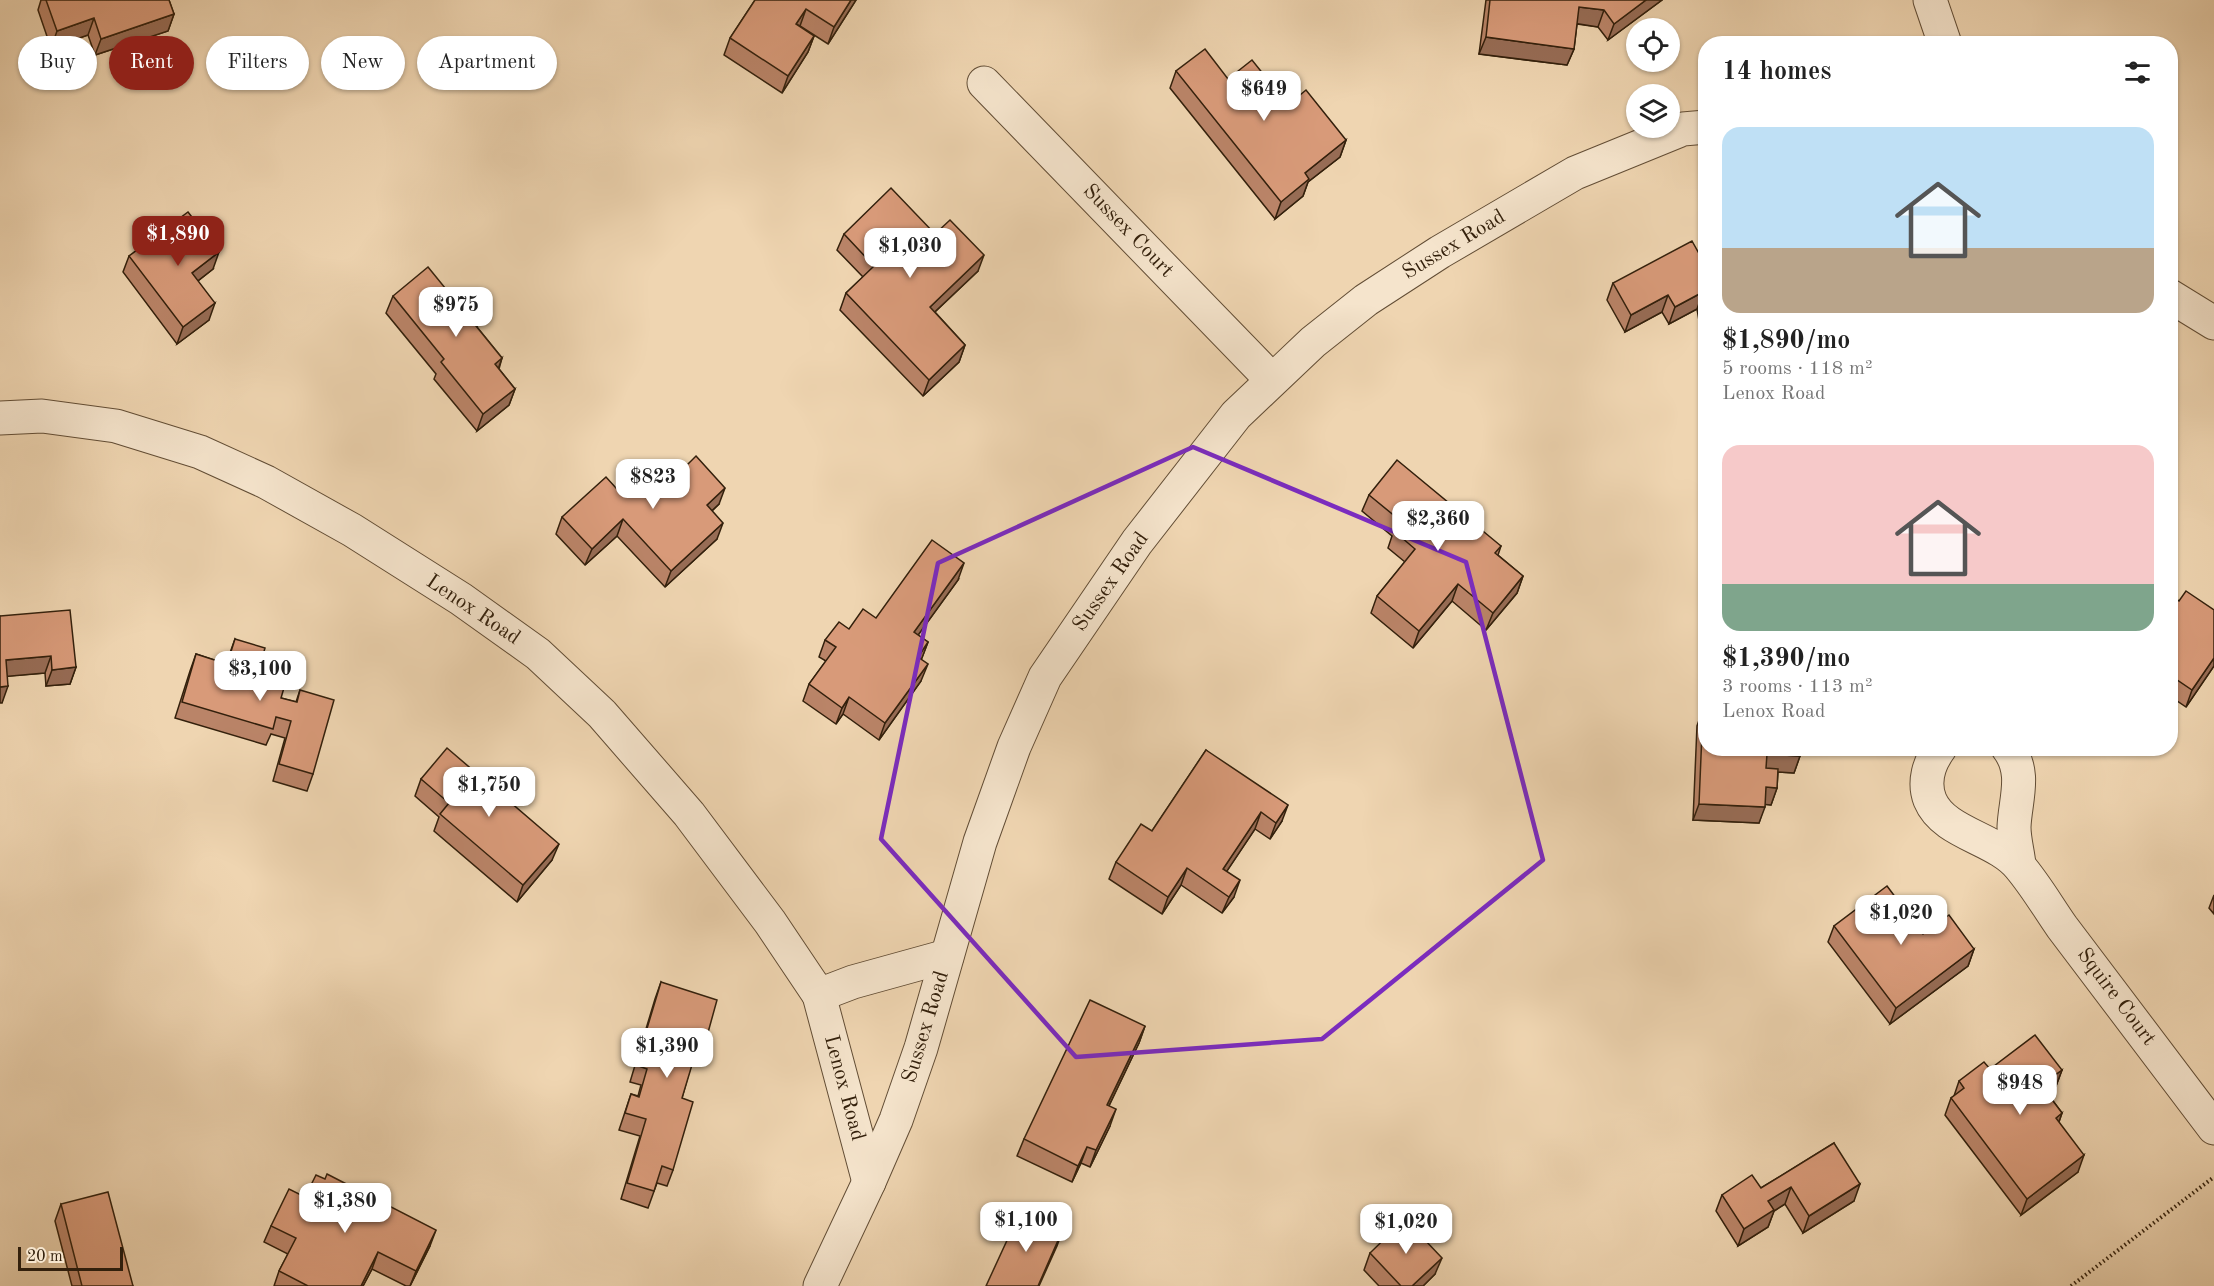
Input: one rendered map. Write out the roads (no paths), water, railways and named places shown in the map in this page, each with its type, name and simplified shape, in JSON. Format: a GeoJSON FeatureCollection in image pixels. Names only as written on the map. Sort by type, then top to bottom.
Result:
{"type":"FeatureCollection","features":[{"type":"Feature","properties":{"kind":"street"},"geometry":{"type":"LineString","coordinates":[[1930,0],[1942,36]]}},
{"type":"Feature","properties":{"kind":"street","name":"Sussex Court"},"geometry":{"type":"LineString","coordinates":[[984,83],[1272,380]]}},
{"type":"Feature","properties":{"kind":"street","name":"Sussex Road"},"geometry":{"type":"LineString","coordinates":[[820,1286],[896,1120],[921,1048],[981,842],[1014,747],[1045,677],[1137,543],[1236,415],[1313,342],[1366,300],[1440,252],[1575,173],[1683,129],[1698,128]]}},
{"type":"Feature","properties":{"kind":"street"},"geometry":{"type":"LineString","coordinates":[[2178,301],[2214,323]]}},
{"type":"Feature","properties":{"kind":"street","name":"Lenox Road"},"geometry":{"type":"LineString","coordinates":[[0,418],[42,416],[116,426],[201,452],[276,487],[352,530],[461,599],[538,654],[602,714],[689,814],[770,922],[819,995],[869,1182]]}},
{"type":"Feature","properties":{"kind":"street","name":"Squire Court"},"geometry":{"type":"LineString","coordinates":[[1935,756],[1929,765],[1927,782],[1930,800],[1941,816],[2002,850],[2019,866],[2214,1128]]}},
{"type":"Feature","properties":{"kind":"street","name":"Squire Court"},"geometry":{"type":"LineString","coordinates":[[2013,756],[2019,776],[2014,828],[2019,866]]}},
{"type":"Feature","properties":{"kind":"street"},"geometry":{"type":"LineString","coordinates":[[819,995],[853,982],[947,956]]}}]}
